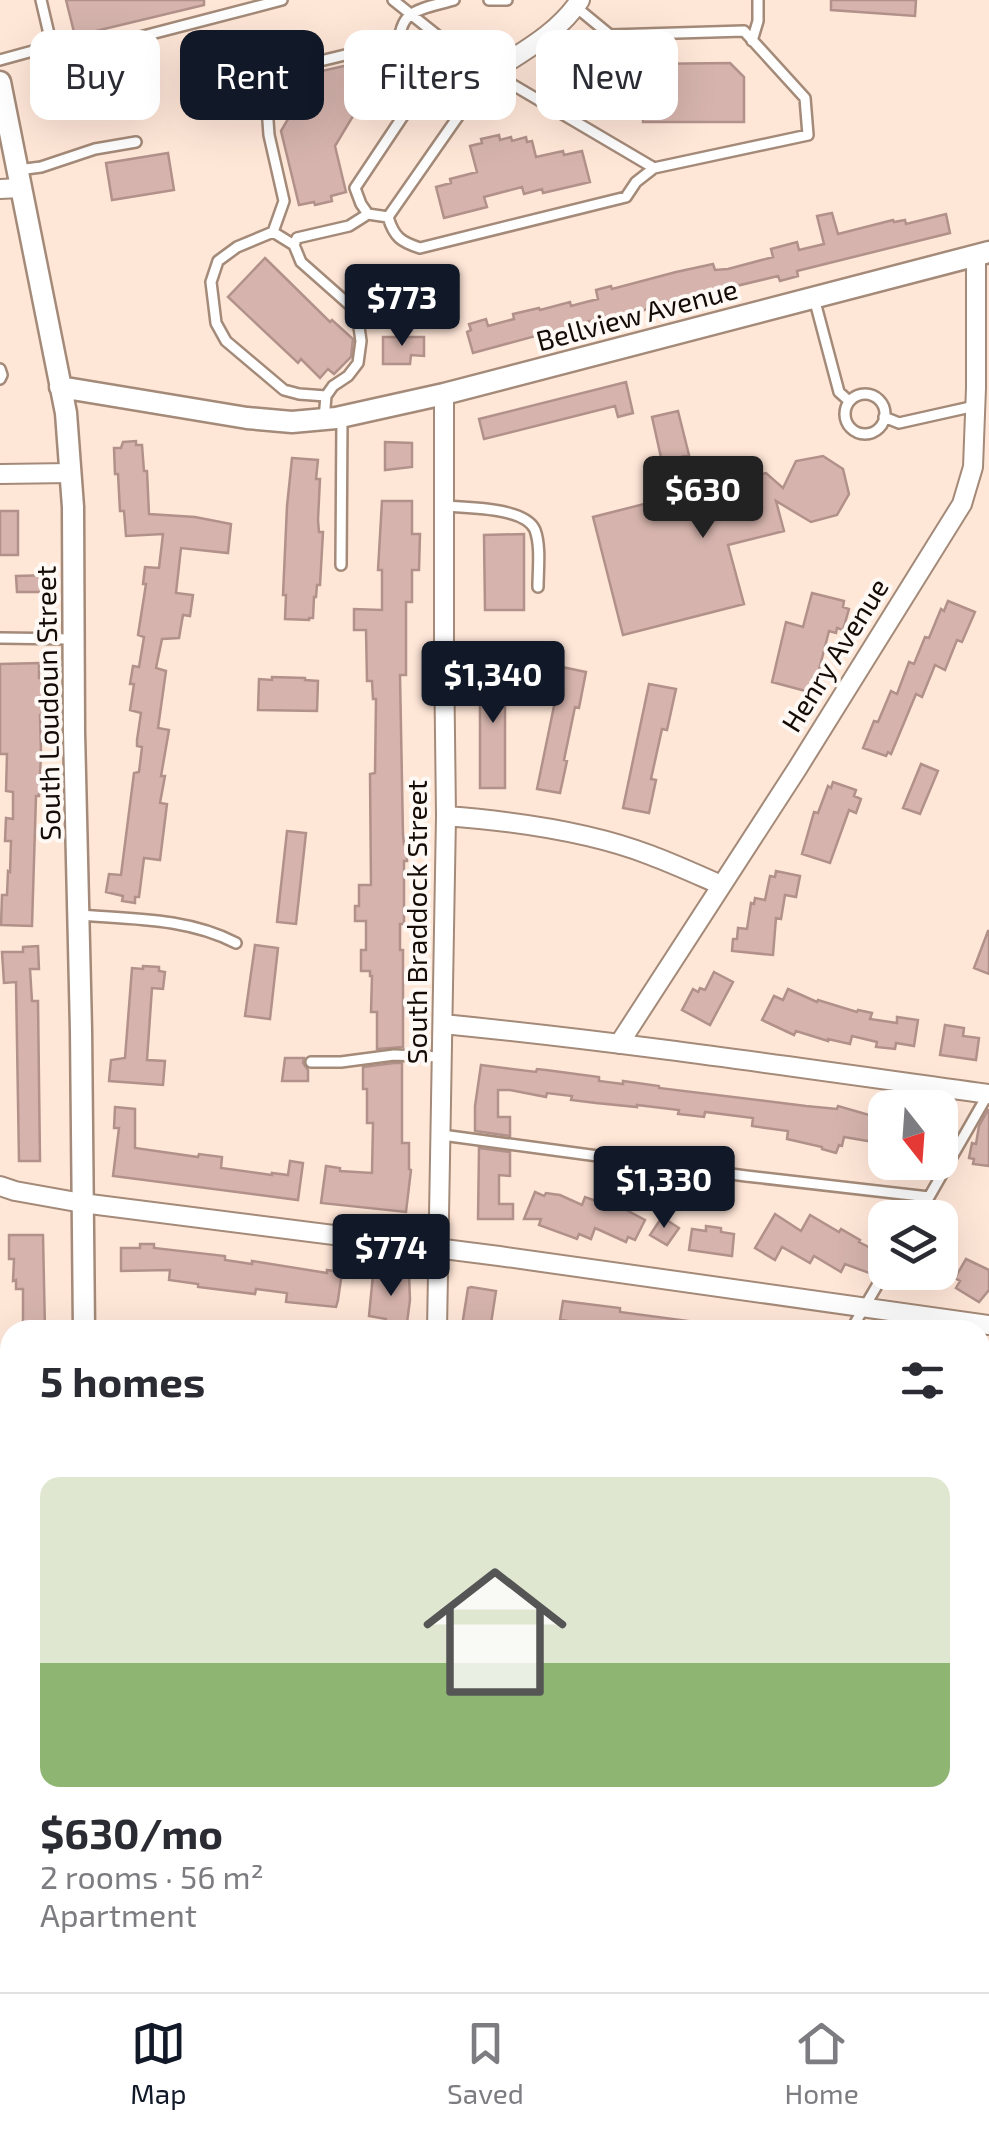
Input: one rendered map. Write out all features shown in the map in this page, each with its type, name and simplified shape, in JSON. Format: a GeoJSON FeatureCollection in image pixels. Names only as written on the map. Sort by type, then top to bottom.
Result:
{"type":"FeatureCollection","features":[{"type":"Feature","properties":{"kind":"street"},"geometry":{"type":"LineString","coordinates":[[516,56],[546,36],[578,3]]}},
{"type":"Feature","properties":{"kind":"street","name":"South Loudoun Street"},"geometry":{"type":"LineString","coordinates":[[0,82],[12,182],[66,413],[71,472],[84,1320]]}},
{"type":"Feature","properties":{"kind":"street","name":"Bellview Avenue"},"geometry":{"type":"LineString","coordinates":[[60,386],[247,418],[292,422],[333,418],[444,394],[982,254]]}},
{"type":"Feature","properties":{"kind":"street","name":"Henry Avenue"},"geometry":{"type":"LineString","coordinates":[[619,1044],[955,517],[973,467],[982,254]]}},
{"type":"Feature","properties":{"kind":"street","name":"South Braddock Street"},"geometry":{"type":"LineString","coordinates":[[437,1320],[446,816],[444,394]]}},
{"type":"Feature","properties":{"kind":"street"},"geometry":{"type":"LineString","coordinates":[[0,474],[71,472]]}},
{"type":"Feature","properties":{"kind":"street"},"geometry":{"type":"LineString","coordinates":[[970,482],[989,490]]}},
{"type":"Feature","properties":{"kind":"street"},"geometry":{"type":"LineString","coordinates":[[446,816],[510,821],[579,835],[648,854],[722,886]]}},
{"type":"Feature","properties":{"kind":"street"},"geometry":{"type":"LineString","coordinates":[[443,1024],[989,1093]]}},
{"type":"Feature","properties":{"kind":"street"},"geometry":{"type":"LineString","coordinates":[[0,1186],[82,1204],[439,1248],[956,1320]]}},
{"type":"Feature","properties":{"kind":"lane"},"geometry":{"type":"LineString","coordinates":[[40,0],[47,30]]}},
{"type":"Feature","properties":{"kind":"lane"},"geometry":{"type":"LineString","coordinates":[[160,32],[282,0]]}},
{"type":"Feature","properties":{"kind":"lane"},"geometry":{"type":"LineString","coordinates":[[393,0],[430,30]]}},
{"type":"Feature","properties":{"kind":"lane"},"geometry":{"type":"LineString","coordinates":[[400,30],[410,14],[454,0]]}},
{"type":"Feature","properties":{"kind":"lane"},"geometry":{"type":"LineString","coordinates":[[488,0],[507,0]]}},
{"type":"Feature","properties":{"kind":"lane"},"geometry":{"type":"LineString","coordinates":[[752,41],[758,21],[758,0]]}},
{"type":"Feature","properties":{"kind":"lane"},"geometry":{"type":"LineString","coordinates":[[578,3],[605,30]]}},
{"type":"Feature","properties":{"kind":"lane"},"geometry":{"type":"LineString","coordinates":[[388,218],[402,242],[420,248],[626,197],[636,182],[654,168],[808,134],[806,98],[744,31],[678,33]]}},
{"type":"Feature","properties":{"kind":"lane"},"geometry":{"type":"LineString","coordinates":[[0,60],[30,52]]}},
{"type":"Feature","properties":{"kind":"lane"},"geometry":{"type":"LineString","coordinates":[[326,396],[284,390],[226,341],[216,324],[211,282],[218,262],[237,247],[273,232],[284,202],[269,136],[267,107],[278,83],[294,70],[344,55]]}},
{"type":"Feature","properties":{"kind":"lane"},"geometry":{"type":"LineString","coordinates":[[388,218],[368,214],[355,188],[400,120]]}},
{"type":"Feature","properties":{"kind":"lane"},"geometry":{"type":"LineString","coordinates":[[388,218],[456,120]]}},
{"type":"Feature","properties":{"kind":"lane"},"geometry":{"type":"LineString","coordinates":[[572,120],[654,168]]}},
{"type":"Feature","properties":{"kind":"lane"},"geometry":{"type":"LineString","coordinates":[[12,182],[95,149],[136,142]]}},
{"type":"Feature","properties":{"kind":"lane"},"geometry":{"type":"LineString","coordinates":[[294,245],[297,238],[350,226],[368,214]]}},
{"type":"Feature","properties":{"kind":"lane"},"geometry":{"type":"LineString","coordinates":[[273,232],[294,245],[300,262],[353,308],[358,320],[358,363],[326,396]]}},
{"type":"Feature","properties":{"kind":"lane"},"geometry":{"type":"LineString","coordinates":[[814,298],[839,392],[849,401]]}},
{"type":"Feature","properties":{"kind":"lane"},"geometry":{"type":"LineString","coordinates":[[0,369],[0,379]]}},
{"type":"Feature","properties":{"kind":"lane"},"geometry":{"type":"LineString","coordinates":[[868,394],[884,406],[884,417],[880,426],[862,434],[846,421],[844,410],[857,395],[868,394]]}},
{"type":"Feature","properties":{"kind":"lane"},"geometry":{"type":"LineString","coordinates":[[326,396],[333,418],[341,565]]}},
{"type":"Feature","properties":{"kind":"lane"},"geometry":{"type":"LineString","coordinates":[[884,417],[899,424],[975,406]]}},
{"type":"Feature","properties":{"kind":"lane"},"geometry":{"type":"LineString","coordinates":[[444,506],[515,514],[530,522],[537,534],[538,588]]}},
{"type":"Feature","properties":{"kind":"lane"},"geometry":{"type":"LineString","coordinates":[[0,638],[75,639]]}},
{"type":"Feature","properties":{"kind":"lane"},"geometry":{"type":"LineString","coordinates":[[79,914],[181,924],[236,943]]}},
{"type":"Feature","properties":{"kind":"lane"},"geometry":{"type":"LineString","coordinates":[[311,1062],[394,1055],[443,1057]]}},
{"type":"Feature","properties":{"kind":"lane"},"geometry":{"type":"LineString","coordinates":[[927,1200],[989,1093]]}},
{"type":"Feature","properties":{"kind":"lane"},"geometry":{"type":"LineString","coordinates":[[442,1135],[929,1197]]}},
{"type":"Feature","properties":{"kind":"lane"},"geometry":{"type":"LineString","coordinates":[[856,1320],[874,1290]]}},
{"type":"Feature","properties":{"kind":"building"},"geometry":{"type":"Polygon","coordinates":[[[66,0],[204,0],[204,5],[100,30],[74,30],[66,0]]]}},
{"type":"Feature","properties":{"kind":"building"},"geometry":{"type":"Polygon","coordinates":[[[831,0],[916,0],[915,16],[831,10],[831,0]]]}},
{"type":"Feature","properties":{"kind":"building"},"geometry":{"type":"Polygon","coordinates":[[[730,63],[744,77],[744,122],[643,122],[678,120],[678,64],[730,63]]]}},
{"type":"Feature","properties":{"kind":"building"},"geometry":{"type":"Polygon","coordinates":[[[344,66],[344,120],[351,120],[335,146],[346,192],[331,196],[332,201],[299,205],[281,131],[287,120],[324,120],[324,70],[344,66]]]}},
{"type":"Feature","properties":{"kind":"building"},"geometry":{"type":"Polygon","coordinates":[[[499,135],[500,140],[511,137],[512,141],[526,137],[527,142],[532,141],[536,157],[582,151],[590,182],[543,193],[542,189],[524,194],[522,187],[484,197],[487,207],[444,218],[436,187],[477,172],[470,146],[499,135]]]}},
{"type":"Feature","properties":{"kind":"building"},"geometry":{"type":"Polygon","coordinates":[[[168,153],[174,190],[112,200],[106,163],[168,153]]]}},
{"type":"Feature","properties":{"kind":"building"},"geometry":{"type":"Polygon","coordinates":[[[832,213],[838,234],[893,220],[905,220],[906,224],[946,214],[950,233],[797,271],[798,276],[780,281],[778,276],[473,353],[467,332],[471,330],[469,324],[486,319],[488,326],[514,319],[513,314],[570,302],[571,306],[598,299],[596,290],[713,264],[715,270],[728,269],[773,257],[771,249],[797,242],[799,250],[824,244],[817,216],[832,213]]]}},
{"type":"Feature","properties":{"kind":"building"},"geometry":{"type":"Polygon","coordinates":[[[265,258],[330,322],[353,339],[351,357],[334,374],[328,369],[320,378],[301,359],[298,363],[228,297],[265,258]]]}},
{"type":"Feature","properties":{"kind":"building"},"geometry":{"type":"Polygon","coordinates":[[[383,337],[424,337],[424,356],[411,355],[410,364],[383,364],[383,337]]]}},
{"type":"Feature","properties":{"kind":"building"},"geometry":{"type":"Polygon","coordinates":[[[626,382],[633,413],[618,417],[615,406],[484,439],[479,419],[626,382]]]}},
{"type":"Feature","properties":{"kind":"building"},"geometry":{"type":"Polygon","coordinates":[[[678,411],[689,455],[662,462],[652,417],[678,411]]]}},
{"type":"Feature","properties":{"kind":"building"},"geometry":{"type":"Polygon","coordinates":[[[136,441],[136,445],[142,445],[147,471],[149,514],[231,524],[228,553],[181,548],[176,593],[193,595],[190,616],[183,615],[179,638],[162,639],[156,668],[166,671],[158,728],[169,730],[161,776],[165,776],[160,803],[167,804],[160,860],[144,858],[135,903],[106,892],[109,874],[121,875],[134,773],[139,772],[142,747],[137,746],[137,740],[141,713],[130,710],[134,684],[130,684],[133,666],[139,667],[144,637],[138,635],[145,567],[159,568],[163,534],[126,536],[114,448],[136,441]]]}},
{"type":"Feature","properties":{"kind":"building"},"geometry":{"type":"Polygon","coordinates":[[[385,442],[412,443],[412,467],[385,470],[385,442]]]}},
{"type":"Feature","properties":{"kind":"building"},"geometry":{"type":"Polygon","coordinates":[[[823,456],[843,469],[849,494],[837,515],[811,522],[776,501],[784,531],[728,545],[744,604],[623,635],[593,517],[766,473],[783,488],[796,461],[823,456]]]}},
{"type":"Feature","properties":{"kind":"building"},"geometry":{"type":"Polygon","coordinates":[[[292,458],[318,460],[316,479],[320,479],[320,585],[314,597],[313,618],[309,620],[285,619],[283,595],[292,458]]]}},
{"type":"Feature","properties":{"kind":"building"},"geometry":{"type":"Polygon","coordinates":[[[382,501],[412,501],[412,534],[420,534],[419,570],[412,570],[412,602],[406,602],[406,675],[400,675],[403,835],[404,844],[407,843],[404,924],[400,924],[403,1047],[377,1049],[377,1012],[371,1012],[372,976],[370,971],[361,971],[366,921],[355,921],[359,885],[371,885],[370,774],[375,773],[376,699],[372,681],[367,681],[366,630],[354,630],[354,609],[382,610],[382,570],[378,570],[382,501]]]}},
{"type":"Feature","properties":{"kind":"building"},"geometry":{"type":"Polygon","coordinates":[[[0,511],[18,511],[18,555],[0,555],[0,511]]]}},
{"type":"Feature","properties":{"kind":"building"},"geometry":{"type":"Polygon","coordinates":[[[524,534],[524,610],[485,610],[484,535],[524,534]]]}},
{"type":"Feature","properties":{"kind":"building"},"geometry":{"type":"Polygon","coordinates":[[[52,575],[52,592],[17,592],[16,576],[52,575]]]}},
{"type":"Feature","properties":{"kind":"building"},"geometry":{"type":"Polygon","coordinates":[[[812,593],[844,601],[843,607],[849,609],[843,630],[829,631],[813,693],[772,682],[786,622],[803,627],[812,593]]]}},
{"type":"Feature","properties":{"kind":"building"},"geometry":{"type":"Polygon","coordinates":[[[948,601],[975,612],[962,642],[957,640],[945,670],[935,665],[922,697],[916,694],[891,754],[886,756],[863,748],[891,691],[897,694],[909,662],[914,664],[925,637],[929,638],[948,601]]]}},
{"type":"Feature","properties":{"kind":"building"},"geometry":{"type":"Polygon","coordinates":[[[39,663],[39,678],[47,678],[48,715],[40,715],[32,926],[1,925],[2,895],[7,895],[10,872],[11,841],[5,841],[6,818],[13,819],[13,792],[6,791],[7,754],[0,754],[0,664],[39,663]]]}},
{"type":"Feature","properties":{"kind":"building"},"geometry":{"type":"Polygon","coordinates":[[[505,664],[505,788],[480,788],[480,665],[505,664]]]}},
{"type":"Feature","properties":{"kind":"building"},"geometry":{"type":"Polygon","coordinates":[[[562,667],[586,672],[579,708],[575,707],[560,793],[537,789],[562,667]]]}},
{"type":"Feature","properties":{"kind":"building"},"geometry":{"type":"Polygon","coordinates":[[[259,679],[318,681],[317,711],[258,710],[259,679]]]}},
{"type":"Feature","properties":{"kind":"building"},"geometry":{"type":"Polygon","coordinates":[[[649,684],[676,689],[651,779],[656,780],[649,813],[623,808],[649,684]]]}},
{"type":"Feature","properties":{"kind":"building"},"geometry":{"type":"Polygon","coordinates":[[[921,764],[938,771],[920,814],[903,808],[921,764]]]}},
{"type":"Feature","properties":{"kind":"building"},"geometry":{"type":"Polygon","coordinates":[[[833,782],[856,790],[854,796],[861,799],[856,813],[849,810],[830,863],[802,854],[814,812],[818,813],[833,782]]]}},
{"type":"Feature","properties":{"kind":"building"},"geometry":{"type":"Polygon","coordinates":[[[287,831],[306,833],[296,924],[277,922],[287,831]]]}},
{"type":"Feature","properties":{"kind":"building"},"geometry":{"type":"Polygon","coordinates":[[[776,871],[800,876],[796,897],[785,895],[781,919],[776,918],[773,955],[732,951],[738,928],[747,929],[751,903],[755,898],[765,900],[770,876],[775,877],[776,871]]]}},
{"type":"Feature","properties":{"kind":"building"},"geometry":{"type":"Polygon","coordinates":[[[989,931],[989,974],[974,968],[989,931]]]}},
{"type":"Feature","properties":{"kind":"building"},"geometry":{"type":"Polygon","coordinates":[[[255,945],[278,948],[270,1019],[245,1016],[255,945]]]}},
{"type":"Feature","properties":{"kind":"building"},"geometry":{"type":"Polygon","coordinates":[[[38,946],[39,969],[30,969],[32,1001],[38,1001],[40,1161],[19,1161],[16,982],[4,983],[2,952],[23,952],[23,947],[38,946]]]}},
{"type":"Feature","properties":{"kind":"building"},"geometry":{"type":"Polygon","coordinates":[[[159,967],[159,971],[165,972],[163,989],[152,988],[147,1060],[165,1061],[163,1085],[109,1081],[111,1060],[125,1058],[132,968],[159,967]]]}},
{"type":"Feature","properties":{"kind":"building"},"geometry":{"type":"Polygon","coordinates":[[[714,972],[733,982],[710,1025],[682,1010],[693,989],[705,990],[714,972]]]}},
{"type":"Feature","properties":{"kind":"building"},"geometry":{"type":"Polygon","coordinates":[[[788,989],[817,1002],[872,1013],[870,1019],[897,1023],[897,1017],[918,1020],[914,1046],[896,1043],[895,1049],[876,1047],[877,1042],[852,1036],[850,1044],[828,1041],[796,1031],[794,1035],[762,1020],[774,996],[783,1000],[788,989]]]}},
{"type":"Feature","properties":{"kind":"building"},"geometry":{"type":"Polygon","coordinates":[[[945,1025],[964,1028],[963,1036],[979,1038],[976,1060],[940,1055],[945,1025]]]}},
{"type":"Feature","properties":{"kind":"building"},"geometry":{"type":"Polygon","coordinates":[[[285,1058],[304,1058],[308,1081],[282,1081],[285,1058]]]}},
{"type":"Feature","properties":{"kind":"building"},"geometry":{"type":"Polygon","coordinates":[[[402,1063],[402,1143],[409,1143],[411,1170],[406,1212],[321,1203],[326,1166],[372,1173],[373,1123],[367,1123],[363,1067],[402,1063]]]}},
{"type":"Feature","properties":{"kind":"building"},"geometry":{"type":"Polygon","coordinates":[[[481,1065],[536,1072],[537,1069],[623,1084],[806,1106],[838,1106],[868,1115],[868,1141],[844,1137],[836,1153],[787,1139],[788,1131],[752,1126],[753,1118],[705,1112],[704,1117],[678,1114],[679,1110],[498,1090],[498,1117],[510,1117],[510,1136],[475,1131],[481,1065]]]}},
{"type":"Feature","properties":{"kind":"building"},"geometry":{"type":"Polygon","coordinates":[[[115,1107],[135,1109],[135,1148],[222,1157],[221,1168],[272,1175],[288,1175],[290,1161],[303,1163],[298,1200],[113,1176],[119,1128],[114,1128],[115,1107]]]}},
{"type":"Feature","properties":{"kind":"building"},"geometry":{"type":"Polygon","coordinates":[[[988,1110],[989,1166],[973,1164],[974,1159],[969,1158],[972,1143],[976,1144],[979,1126],[988,1110]]]}},
{"type":"Feature","properties":{"kind":"building"},"geometry":{"type":"Polygon","coordinates":[[[479,1148],[510,1152],[510,1176],[499,1175],[499,1204],[513,1204],[513,1219],[478,1219],[479,1148]]]}},
{"type":"Feature","properties":{"kind":"building"},"geometry":{"type":"Polygon","coordinates":[[[535,1192],[560,1195],[582,1205],[585,1197],[616,1208],[617,1205],[645,1220],[635,1240],[628,1237],[626,1242],[595,1228],[591,1239],[579,1234],[577,1239],[539,1225],[541,1219],[524,1219],[535,1192]]]}},
{"type":"Feature","properties":{"kind":"building"},"geometry":{"type":"Polygon","coordinates":[[[775,1214],[801,1231],[810,1215],[868,1247],[868,1273],[845,1264],[841,1272],[814,1256],[810,1263],[782,1247],[775,1260],[755,1248],[775,1214]]]}},
{"type":"Feature","properties":{"kind":"building"},"geometry":{"type":"Polygon","coordinates":[[[662,1217],[679,1228],[667,1245],[650,1235],[662,1217]]]}},
{"type":"Feature","properties":{"kind":"building"},"geometry":{"type":"Polygon","coordinates":[[[706,1226],[734,1234],[732,1256],[689,1250],[692,1229],[706,1231],[706,1226]]]}},
{"type":"Feature","properties":{"kind":"building"},"geometry":{"type":"Polygon","coordinates":[[[9,1235],[43,1235],[45,1320],[23,1320],[23,1289],[16,1289],[14,1259],[9,1259],[9,1235]]]}},
{"type":"Feature","properties":{"kind":"building"},"geometry":{"type":"Polygon","coordinates":[[[140,1244],[225,1256],[225,1260],[252,1264],[342,1272],[336,1307],[286,1302],[287,1293],[256,1289],[255,1294],[198,1287],[169,1280],[170,1270],[121,1271],[121,1248],[140,1248],[140,1244]]]}},
{"type":"Feature","properties":{"kind":"building"},"geometry":{"type":"Polygon","coordinates":[[[966,1259],[989,1270],[989,1290],[979,1302],[958,1289],[958,1273],[966,1259]]]}},
{"type":"Feature","properties":{"kind":"building"},"geometry":{"type":"Polygon","coordinates":[[[381,1270],[409,1273],[407,1320],[369,1316],[373,1275],[380,1276],[381,1270]]]}},
{"type":"Feature","properties":{"kind":"building"},"geometry":{"type":"Polygon","coordinates":[[[468,1288],[496,1291],[492,1320],[463,1320],[468,1288]]]}},
{"type":"Feature","properties":{"kind":"building"},"geometry":{"type":"Polygon","coordinates":[[[563,1301],[681,1320],[560,1320],[563,1301]]]}}]}
